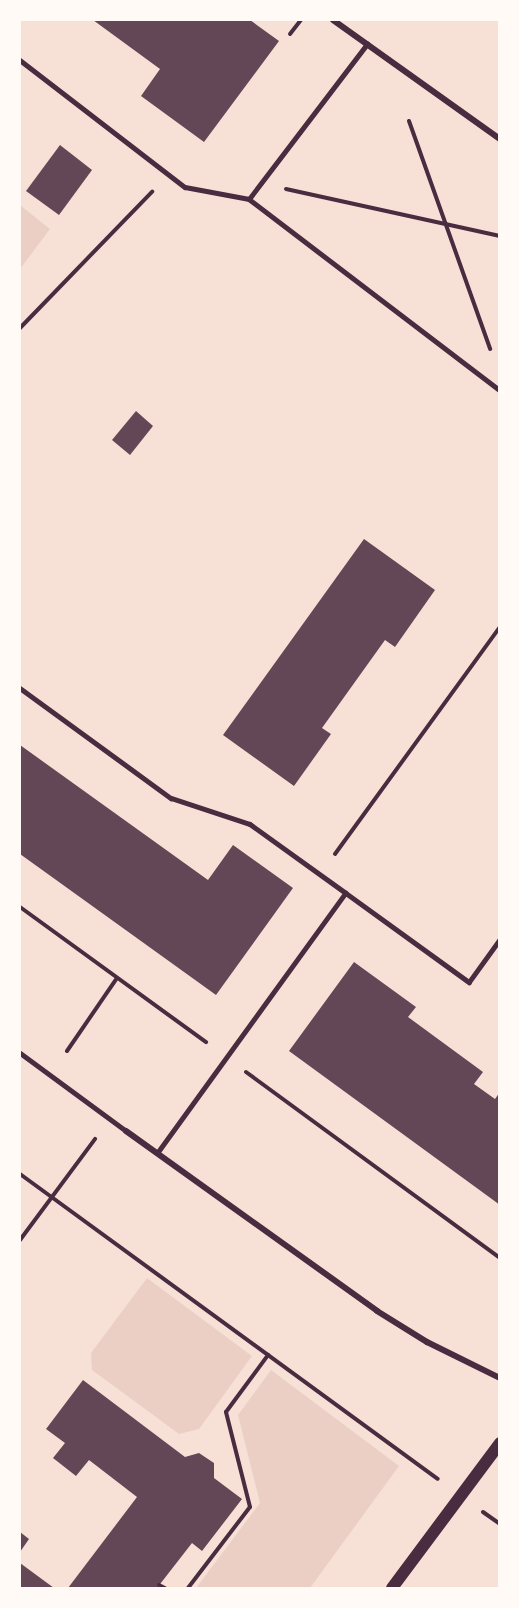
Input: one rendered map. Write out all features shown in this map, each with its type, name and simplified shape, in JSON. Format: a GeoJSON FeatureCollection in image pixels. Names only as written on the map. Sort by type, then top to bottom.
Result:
{"type":"FeatureCollection","features":[{"type":"Feature","properties":{"kind":"main road"},"geometry":{"type":"LineString","coordinates":[[392,1588],[500,1443]]}},
{"type":"Feature","properties":{"kind":"street"},"geometry":{"type":"LineString","coordinates":[[333,20],[500,140]]}},
{"type":"Feature","properties":{"kind":"street"},"geometry":{"type":"LineString","coordinates":[[20,1053],[378,1311],[427,1341],[500,1378]]}},
{"type":"Feature","properties":{"kind":"lane"},"geometry":{"type":"LineString","coordinates":[[249,199],[367,44]]}},
{"type":"Feature","properties":{"kind":"lane"},"geometry":{"type":"LineString","coordinates":[[20,60],[185,187],[249,199],[500,390]]}},
{"type":"Feature","properties":{"kind":"lane"},"geometry":{"type":"LineString","coordinates":[[20,688],[171,798],[250,824],[469,982],[500,939]]}},
{"type":"Feature","properties":{"kind":"lane"},"geometry":{"type":"LineString","coordinates":[[158,1153],[346,892]]}},
{"type":"Feature","properties":{"kind":"path"},"geometry":{"type":"LineString","coordinates":[[290,34],[301,20]]}},
{"type":"Feature","properties":{"kind":"path"},"geometry":{"type":"LineString","coordinates":[[409,121],[448,225],[492,356]]}},
{"type":"Feature","properties":{"kind":"path"},"geometry":{"type":"LineString","coordinates":[[20,328],[169,174]]}},
{"type":"Feature","properties":{"kind":"path"},"geometry":{"type":"LineString","coordinates":[[261,184],[500,236]]}},
{"type":"Feature","properties":{"kind":"path"},"geometry":{"type":"LineString","coordinates":[[320,874],[500,627]]}},
{"type":"Feature","properties":{"kind":"path"},"geometry":{"type":"LineString","coordinates":[[20,907],[500,1258]]}},
{"type":"Feature","properties":{"kind":"path"},"geometry":{"type":"LineString","coordinates":[[67,1051],[117,978]]}},
{"type":"Feature","properties":{"kind":"path"},"geometry":{"type":"LineString","coordinates":[[20,1240],[110,1119]]}},
{"type":"Feature","properties":{"kind":"path"},"geometry":{"type":"LineString","coordinates":[[20,1174],[500,1524]]}},
{"type":"Feature","properties":{"kind":"path"},"geometry":{"type":"LineString","coordinates":[[188,1588],[250,1507],[226,1412],[268,1355]]}},
{"type":"Feature","properties":{"kind":"path"},"geometry":{"type":"LineString","coordinates":[[159,1585],[165,1588]]}},
{"type":"Feature","properties":{"kind":"shaded area"},"geometry":{"type":"Polygon","coordinates":[[[20,205],[50,229],[20,269],[20,205]]]}},
{"type":"Feature","properties":{"kind":"shaded area"},"geometry":{"type":"Polygon","coordinates":[[[147,1278],[252,1356],[199,1429],[179,1434],[92,1370],[91,1353],[147,1278]]]}},
{"type":"Feature","properties":{"kind":"shaded area"},"geometry":{"type":"Polygon","coordinates":[[[271,1370],[399,1466],[310,1588],[196,1588],[260,1503],[238,1415],[271,1370]]]}},
{"type":"Feature","properties":{"kind":"building"},"geometry":{"type":"Polygon","coordinates":[[[93,20],[250,20],[279,41],[204,142],[141,96],[160,69],[93,20]]]}},
{"type":"Feature","properties":{"kind":"building"},"geometry":{"type":"Polygon","coordinates":[[[60,145],[92,170],[59,215],[26,191],[60,145]]]}},
{"type":"Feature","properties":{"kind":"building"},"geometry":{"type":"Polygon","coordinates":[[[136,411],[153,426],[130,455],[112,440],[136,411]]]}},
{"type":"Feature","properties":{"kind":"building"},"geometry":{"type":"Polygon","coordinates":[[[364,539],[435,590],[395,647],[385,640],[322,728],[331,734],[294,786],[223,735],[364,539]]]}},
{"type":"Feature","properties":{"kind":"building"},"geometry":{"type":"Polygon","coordinates":[[[20,745],[208,880],[233,845],[293,888],[216,995],[20,854],[20,745]]]}},
{"type":"Feature","properties":{"kind":"building"},"geometry":{"type":"Polygon","coordinates":[[[354,962],[416,1007],[408,1017],[483,1072],[474,1084],[495,1099],[500,1092],[500,1205],[289,1051],[354,962]]]}},
{"type":"Feature","properties":{"kind":"building"},"geometry":{"type":"Polygon","coordinates":[[[83,1380],[185,1457],[199,1453],[214,1463],[214,1478],[242,1499],[202,1551],[192,1543],[157,1588],[68,1588],[137,1497],[89,1460],[76,1476],[53,1458],[65,1443],[46,1429],[83,1380]]]}},
{"type":"Feature","properties":{"kind":"building"},"geometry":{"type":"Polygon","coordinates":[[[20,1532],[29,1539],[20,1552],[20,1532]]]}},
{"type":"Feature","properties":{"kind":"building"},"geometry":{"type":"Polygon","coordinates":[[[20,1563],[54,1588],[20,1588],[20,1563]]]}}]}
